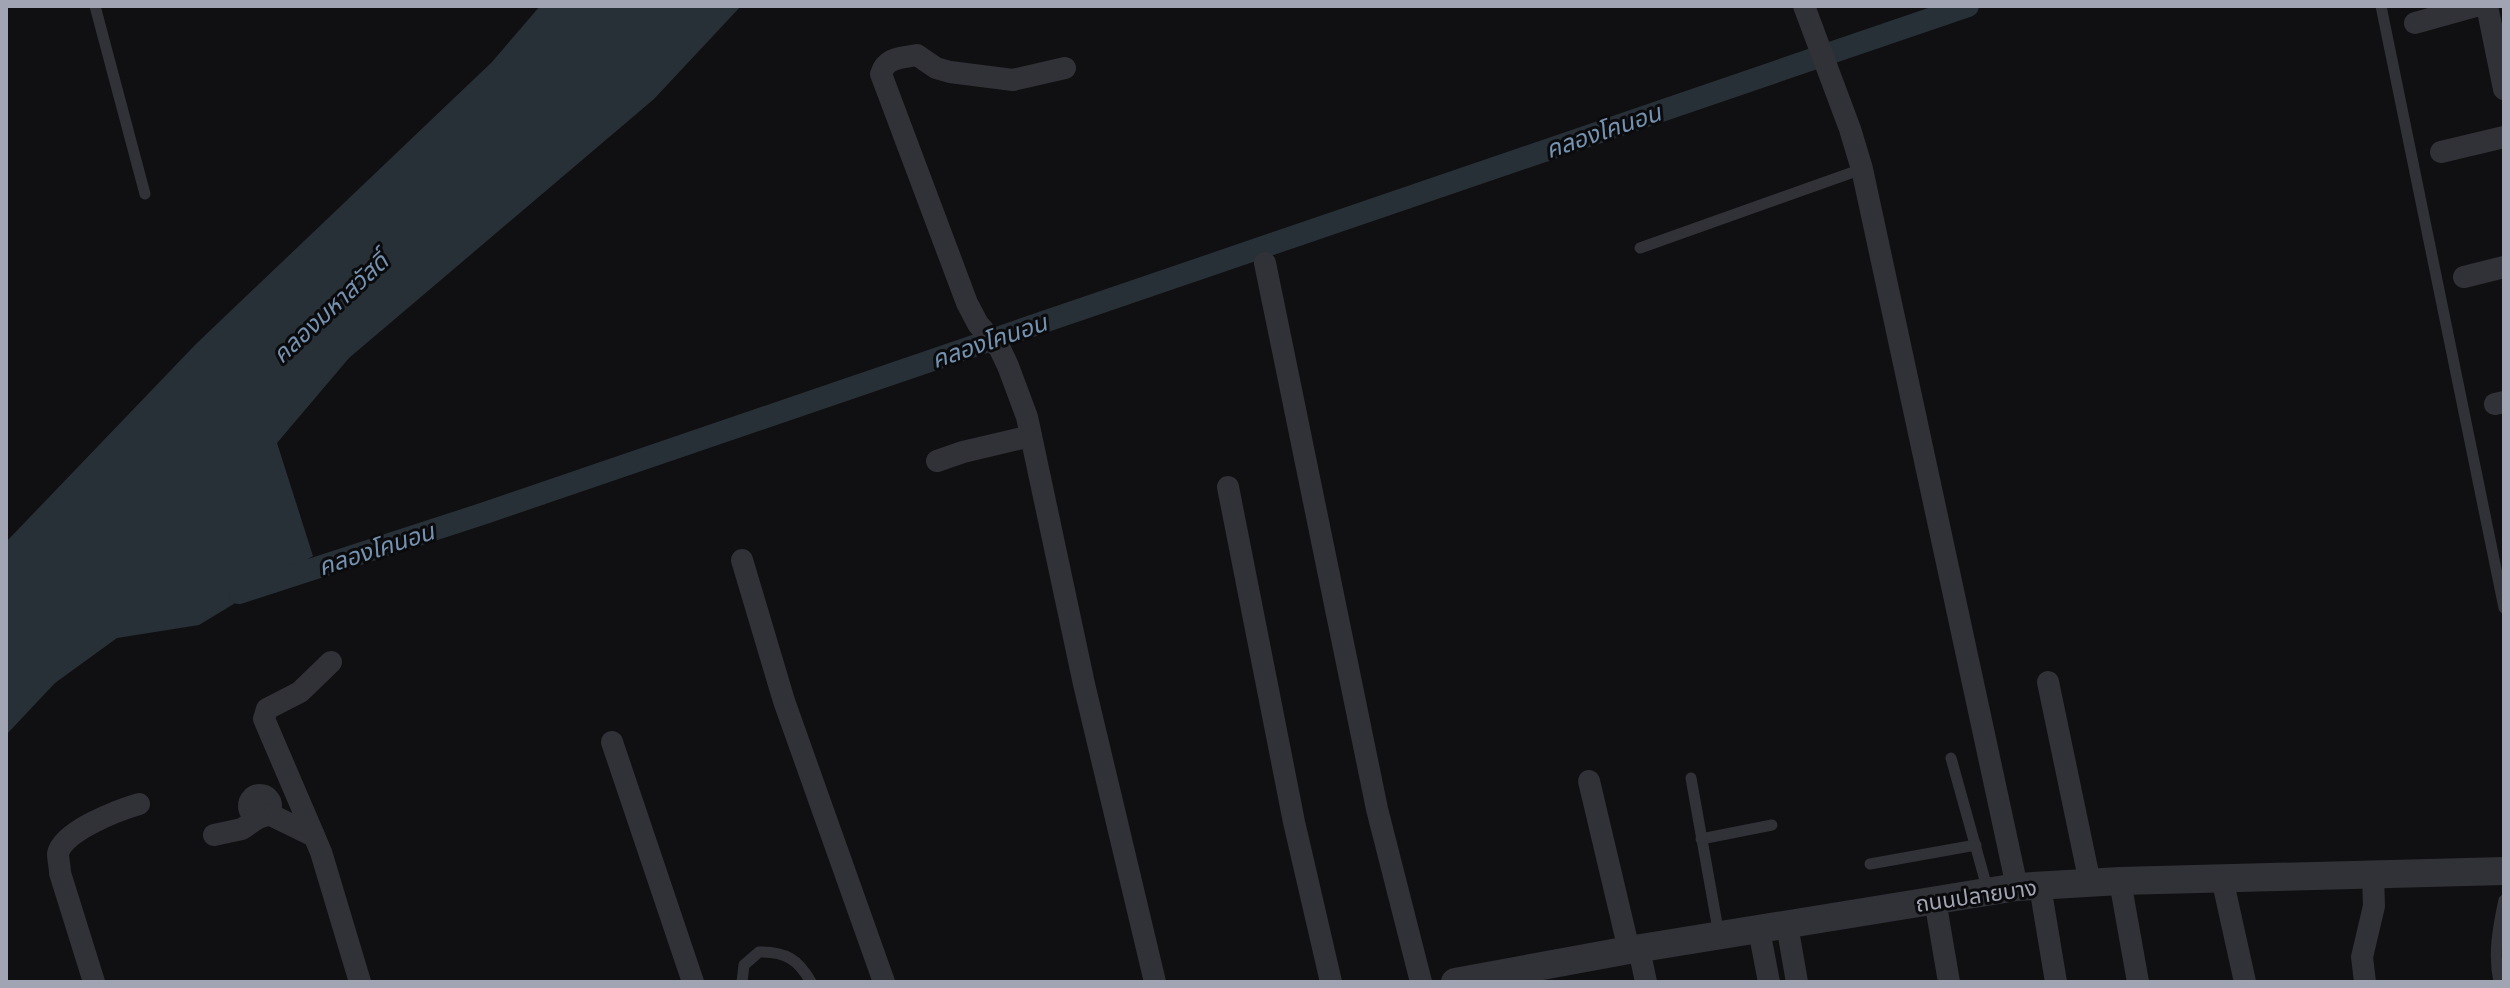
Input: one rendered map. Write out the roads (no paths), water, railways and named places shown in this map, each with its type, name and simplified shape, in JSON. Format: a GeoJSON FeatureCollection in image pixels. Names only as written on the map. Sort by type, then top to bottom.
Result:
{"type":"FeatureCollection","features":[{"type":"Feature","properties":{"kind":"street"},"geometry":{"type":"LineString","coordinates":[[1804,6],[1862,169],[2029,886],[2056,982]]}},
{"type":"Feature","properties":{"kind":"street"},"geometry":{"type":"LineString","coordinates":[[2415,23],[2476,6]]}},
{"type":"Feature","properties":{"kind":"street"},"geometry":{"type":"LineString","coordinates":[[2487,6],[2504,89]]}},
{"type":"Feature","properties":{"kind":"street"},"geometry":{"type":"LineString","coordinates":[[1065,68],[1013,80],[950,72],[936,68],[917,55],[890,60],[881,74],[967,303],[978,324],[1000,349],[1019,393],[1155,982]]}},
{"type":"Feature","properties":{"kind":"street"},"geometry":{"type":"LineString","coordinates":[[2441,152],[2504,137]]}},
{"type":"Feature","properties":{"kind":"street"},"geometry":{"type":"LineString","coordinates":[[1265,263],[1377,809],[1421,982]]}},
{"type":"Feature","properties":{"kind":"street"},"geometry":{"type":"LineString","coordinates":[[2464,277],[2504,267]]}},
{"type":"Feature","properties":{"kind":"street"},"geometry":{"type":"LineString","coordinates":[[937,461],[1031,436]]}},
{"type":"Feature","properties":{"kind":"street"},"geometry":{"type":"LineString","coordinates":[[1228,487],[1294,822],[1331,982]]}},
{"type":"Feature","properties":{"kind":"street"},"geometry":{"type":"LineString","coordinates":[[742,560],[784,701],[884,982]]}},
{"type":"Feature","properties":{"kind":"street"},"geometry":{"type":"LineString","coordinates":[[331,662],[300,692],[267,709],[264,719],[314,836],[360,982]]}},
{"type":"Feature","properties":{"kind":"street"},"geometry":{"type":"LineString","coordinates":[[2048,682],[2090,883]]}},
{"type":"Feature","properties":{"kind":"street"},"geometry":{"type":"LineString","coordinates":[[612,742],[693,982]]}},
{"type":"Feature","properties":{"kind":"street"},"geometry":{"type":"LineString","coordinates":[[1589,781],[1634,949],[1646,982]]}},
{"type":"Feature","properties":{"kind":"street"},"geometry":{"type":"LineString","coordinates":[[94,982],[60,873],[58,855],[63,843],[100,818],[139,804]]}},
{"type":"Feature","properties":{"kind":"street"},"geometry":{"type":"LineString","coordinates":[[214,835],[242,829],[263,816],[314,836]]}},
{"type":"Feature","properties":{"kind":"street","name":"ถนนปลายบาง"},"geometry":{"type":"LineString","coordinates":[[1455,982],[1634,949],[2029,886],[2504,871]]}},
{"type":"Feature","properties":{"kind":"street"},"geometry":{"type":"LineString","coordinates":[[2365,982],[2362,957],[2374,906],[2373,875]]}},
{"type":"Feature","properties":{"kind":"street"},"geometry":{"type":"LineString","coordinates":[[2222,878],[2245,982]]}},
{"type":"Feature","properties":{"kind":"street"},"geometry":{"type":"LineString","coordinates":[[2120,881],[2138,982]]}},
{"type":"Feature","properties":{"kind":"street"},"geometry":{"type":"LineString","coordinates":[[1935,900],[1949,982]]}},
{"type":"Feature","properties":{"kind":"street"},"geometry":{"type":"LineString","coordinates":[[1769,982],[1773,927]]}},
{"type":"Feature","properties":{"kind":"street"},"geometry":{"type":"LineString","coordinates":[[1773,927],[1797,982]]}},
{"type":"Feature","properties":{"kind":"lane"},"geometry":{"type":"LineString","coordinates":[[95,6],[145,194]]}},
{"type":"Feature","properties":{"kind":"lane"},"geometry":{"type":"LineString","coordinates":[[2381,6],[2504,608]]}},
{"type":"Feature","properties":{"kind":"lane"},"geometry":{"type":"LineString","coordinates":[[1640,248],[1862,169]]}},
{"type":"Feature","properties":{"kind":"lane"},"geometry":{"type":"LineString","coordinates":[[1951,758],[1988,891]]}},
{"type":"Feature","properties":{"kind":"lane"},"geometry":{"type":"LineString","coordinates":[[1691,778],[1719,936]]}},
{"type":"Feature","properties":{"kind":"lane"},"geometry":{"type":"LineString","coordinates":[[1701,839],[1772,825]]}},
{"type":"Feature","properties":{"kind":"lane"},"geometry":{"type":"LineString","coordinates":[[1870,864],[1976,845]]}},
{"type":"Feature","properties":{"kind":"lane"},"geometry":{"type":"LineString","coordinates":[[2499,982],[2496,937],[2504,900]]}},
{"type":"Feature","properties":{"kind":"lane"},"geometry":{"type":"LineString","coordinates":[[742,982],[744,965],[759,952],[774,952],[801,965],[811,982]]}},
{"type":"Feature","properties":{"kind":"water","name":"คลองมหาสวัสดิ์"},"geometry":{"type":"Polygon","coordinates":[[[540,6],[741,6],[654,99],[349,358],[277,443],[313,556],[199,625],[117,638],[55,683],[6,735],[6,542],[196,344],[492,62],[540,6]]]}},
{"type":"Feature","properties":{"kind":"waterway","name":"คลองโคนอน"},"geometry":{"type":"LineString","coordinates":[[239,593],[485,513],[1968,6]]}}]}
